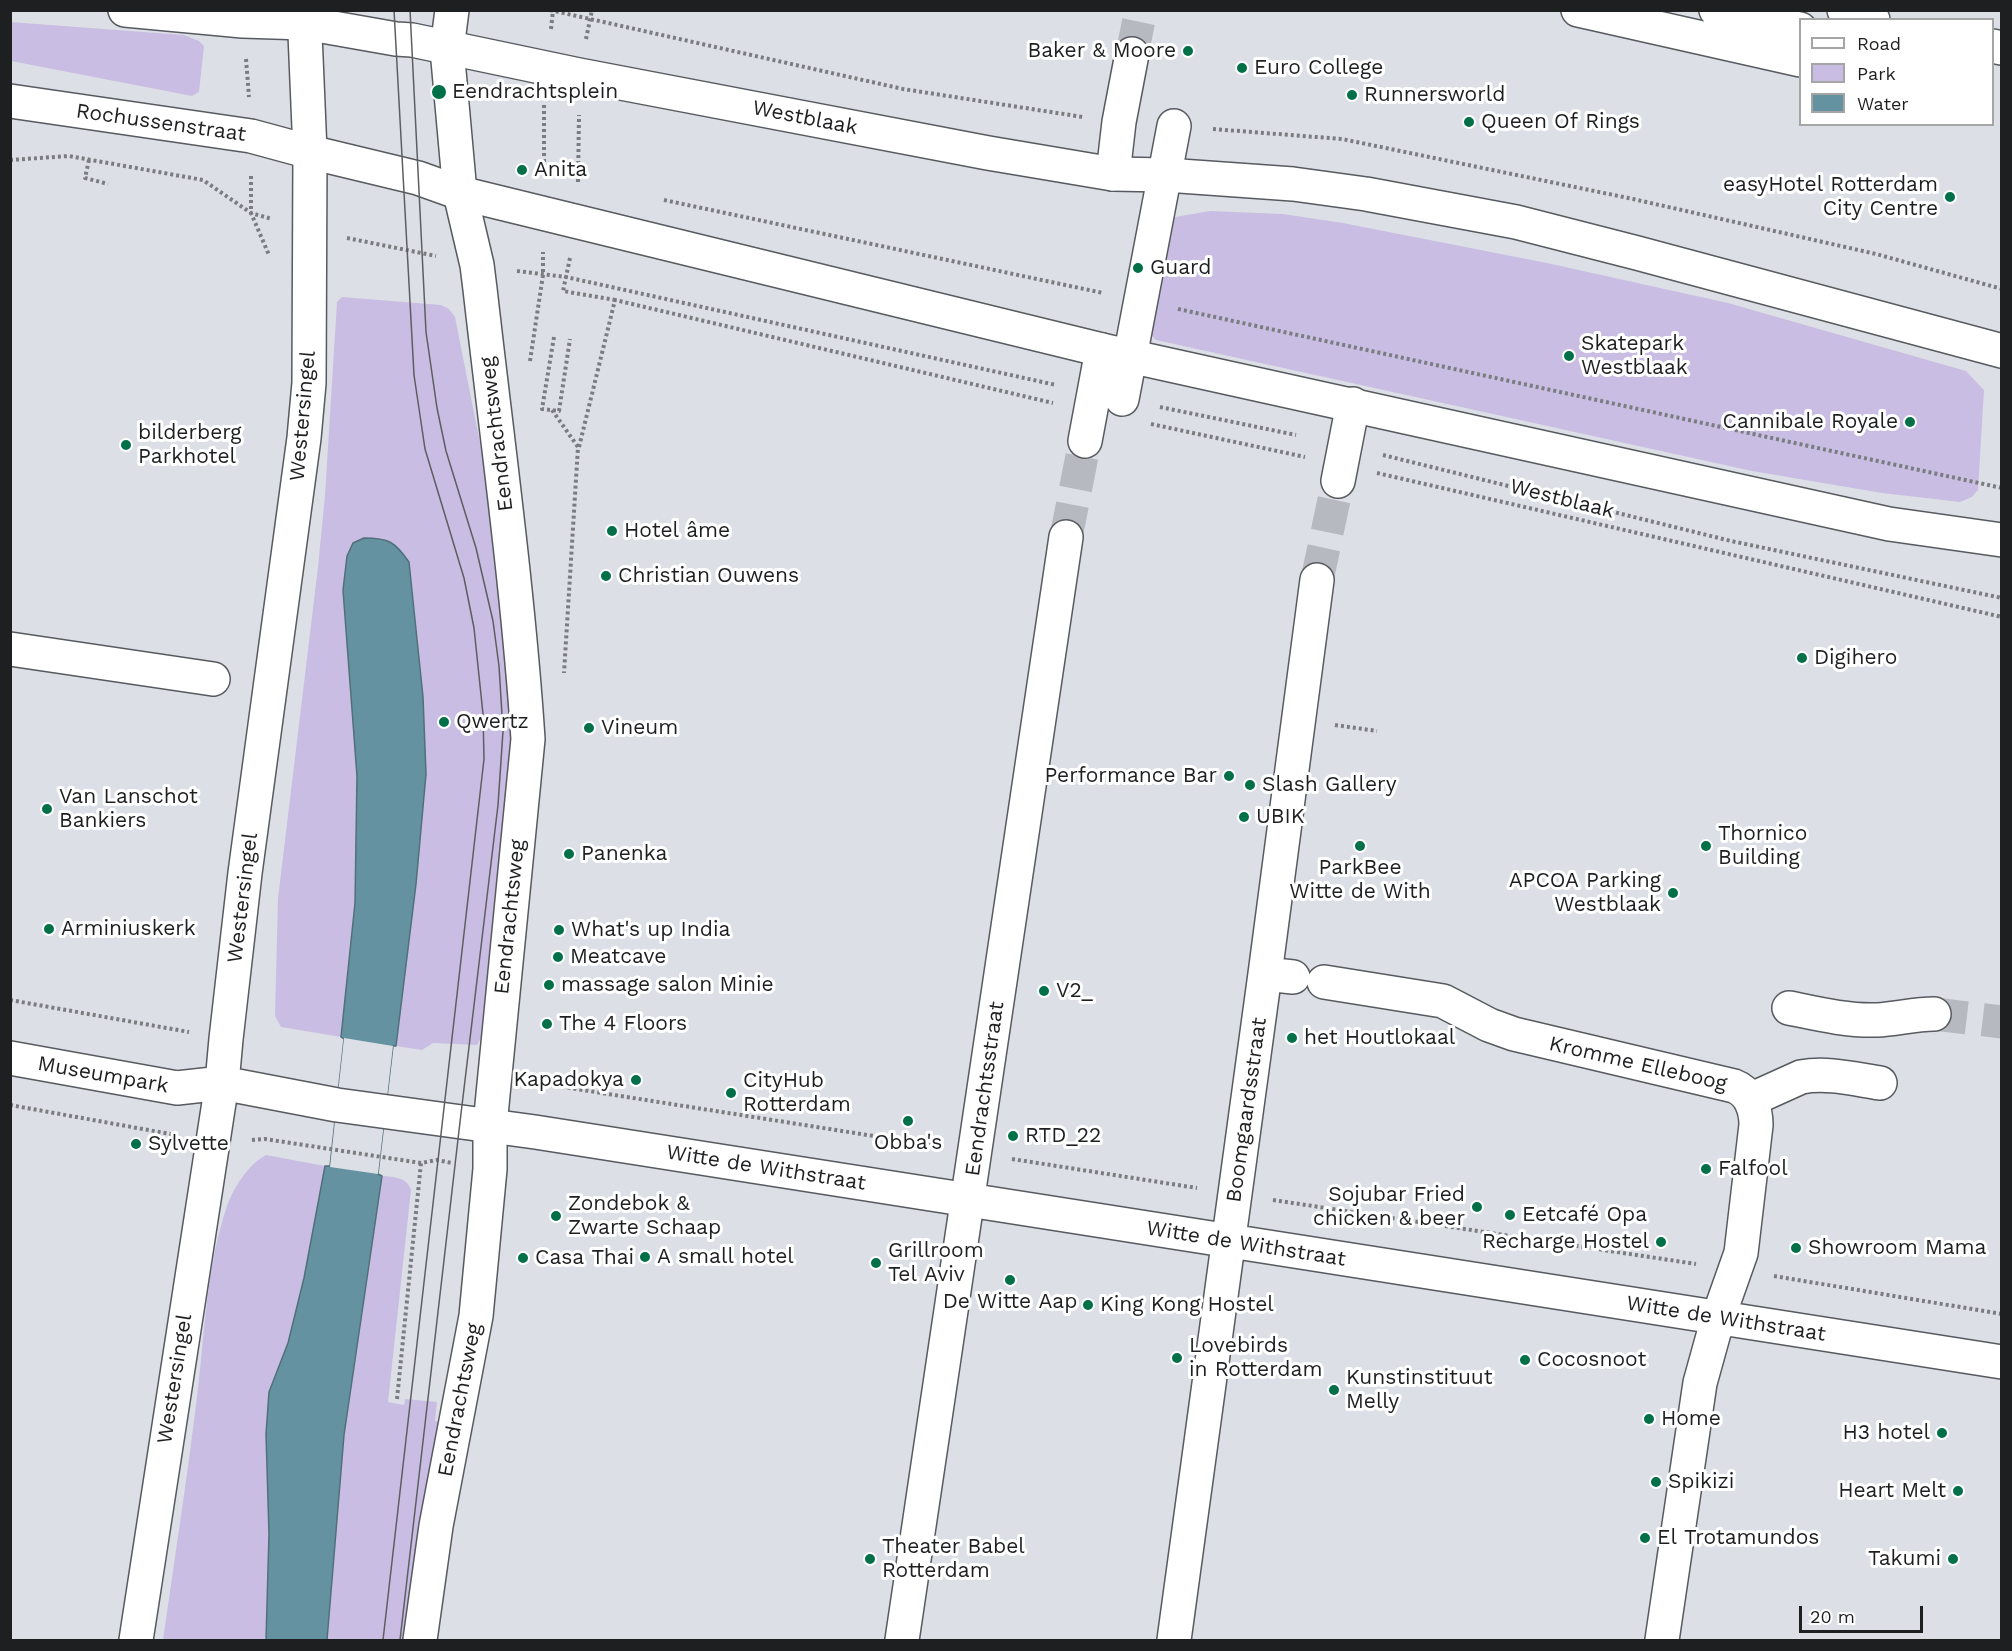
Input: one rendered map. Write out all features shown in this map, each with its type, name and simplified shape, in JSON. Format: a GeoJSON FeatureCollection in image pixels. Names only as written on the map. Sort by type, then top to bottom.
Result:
{"type":"FeatureCollection","features":[{"type":"Feature","properties":{"kind":"street"},"geometry":{"type":"LineString","coordinates":[[125,10],[243,21],[305,17],[447,49]]}},
{"type":"Feature","properties":{"kind":"street"},"geometry":{"type":"LineString","coordinates":[[452,10],[447,49],[460,193]]}},
{"type":"Feature","properties":{"kind":"street"},"geometry":{"type":"LineString","coordinates":[[1578,10],[1799,60]]}},
{"type":"Feature","properties":{"kind":"street"},"geometry":{"type":"LineString","coordinates":[[1716,10],[1799,29]]}},
{"type":"Feature","properties":{"kind":"street"},"geometry":{"type":"LineString","coordinates":[[1844,10],[1867,18]]}},
{"type":"Feature","properties":{"kind":"street"},"geometry":{"type":"LineString","coordinates":[[305,17],[310,152],[418,178],[460,193],[1116,353],[1889,524],[2001,540]]}},
{"type":"Feature","properties":{"kind":"street","name":"Westblaak"},"geometry":{"type":"LineString","coordinates":[[447,49],[988,153],[1113,174],[1166,174],[1293,184],[1366,194],[1516,222],[2001,351]]}},
{"type":"Feature","properties":{"kind":"street"},"geometry":{"type":"LineString","coordinates":[[1113,174],[1119,122],[1132,54]]}},
{"type":"Feature","properties":{"kind":"street","name":"Rochussenstraat"},"geometry":{"type":"LineString","coordinates":[[10,101],[251,136],[310,152]]}},
{"type":"Feature","properties":{"kind":"street"},"geometry":{"type":"LineString","coordinates":[[1098,411],[1116,353],[1141,302],[1174,126]]}},
{"type":"Feature","properties":{"kind":"street","name":"Westersingel"},"geometry":{"type":"LineString","coordinates":[[136,1641],[222,1083],[245,873],[304,438],[309,383],[310,152]]}},
{"type":"Feature","properties":{"kind":"street","name":"Eendrachtsweg"},"geometry":{"type":"LineString","coordinates":[[420,1641],[436,1526],[476,1317],[490,1169],[490,1125],[528,740],[500,448],[477,265],[460,193]]}},
{"type":"Feature","properties":{"kind":"street"},"geometry":{"type":"LineString","coordinates":[[1341,464],[1353,405]]}},
{"type":"Feature","properties":{"kind":"street","name":"Eendrachtsstraat"},"geometry":{"type":"LineString","coordinates":[[902,1641],[975,1153],[1040,608],[1066,537]]}},
{"type":"Feature","properties":{"kind":"street","name":"Boomgaardsstraat"},"geometry":{"type":"LineString","coordinates":[[1174,1641],[1235,1194],[1314,976],[1317,580]]}},
{"type":"Feature","properties":{"kind":"street"},"geometry":{"type":"LineString","coordinates":[[10,649],[213,680]]}},
{"type":"Feature","properties":{"kind":"street","name":"Kromme Elleboog"},"geometry":{"type":"LineString","coordinates":[[1314,976],[1443,1001],[1489,1025],[1514,1034],[1734,1086],[1741,1089],[1750,1100],[1756,1116],[1756,1125],[1741,1253],[1718,1318],[1700,1383],[1662,1641]]}},
{"type":"Feature","properties":{"kind":"street"},"geometry":{"type":"LineString","coordinates":[[1789,1008],[1859,1020],[1934,1014]]}},
{"type":"Feature","properties":{"kind":"street","name":"Museumpark"},"geometry":{"type":"LineString","coordinates":[[10,1058],[177,1088],[222,1083],[337,1105],[490,1125]]}},
{"type":"Feature","properties":{"kind":"street"},"geometry":{"type":"LineString","coordinates":[[1750,1100],[1810,1075],[1830,1075],[1880,1083]]}},
{"type":"Feature","properties":{"kind":"street","name":"Witte de Withstraat"},"geometry":{"type":"LineString","coordinates":[[490,1125],[2001,1362]]}},
{"type":"Feature","properties":{"kind":"path"},"geometry":{"type":"LineString","coordinates":[[592,10],[579,75],[578,222],[563,291],[615,300],[1098,411]]}},
{"type":"Feature","properties":{"kind":"path"},"geometry":{"type":"LineString","coordinates":[[543,275],[544,98],[551,11],[903,89],[1119,122]]}},
{"type":"Feature","properties":{"kind":"path"},"geometry":{"type":"LineString","coordinates":[[1174,126],[1342,139],[1633,199],[1876,254],[2001,289]]}},
{"type":"Feature","properties":{"kind":"path"},"geometry":{"type":"LineString","coordinates":[[10,160],[69,156],[89,160],[85,178],[108,184]]}},
{"type":"Feature","properties":{"kind":"path","name":"Westblaak"},"geometry":{"type":"LineString","coordinates":[[89,160],[203,180],[251,213],[310,230],[477,265],[566,277],[1098,411],[1341,464],[1731,541],[2001,598]]}},
{"type":"Feature","properties":{"kind":"path"},"geometry":{"type":"LineString","coordinates":[[660,200],[2001,489]]}},
{"type":"Feature","properties":{"kind":"path"},"geometry":{"type":"LineString","coordinates":[[563,682],[578,447],[615,300]]}},
{"type":"Feature","properties":{"kind":"path"},"geometry":{"type":"LineString","coordinates":[[554,337],[543,409],[559,411],[570,339]]}},
{"type":"Feature","properties":{"kind":"path"},"geometry":{"type":"LineString","coordinates":[[552,410],[578,447]]}},
{"type":"Feature","properties":{"kind":"path"},"geometry":{"type":"LineString","coordinates":[[1148,423],[1341,464],[2001,617]]}},
{"type":"Feature","properties":{"kind":"path"},"geometry":{"type":"LineString","coordinates":[[1328,724],[1377,731]]}},
{"type":"Feature","properties":{"kind":"path"},"geometry":{"type":"LineString","coordinates":[[10,1000],[226,1039]]}},
{"type":"Feature","properties":{"kind":"path"},"geometry":{"type":"LineString","coordinates":[[528,1082],[1235,1194],[1736,1270],[2001,1314]]}},
{"type":"Feature","properties":{"kind":"path"},"geometry":{"type":"LineString","coordinates":[[10,1106],[169,1134]]}},
{"type":"Feature","properties":{"kind":"path"},"geometry":{"type":"LineString","coordinates":[[332,1150],[380,1157]]}},
{"type":"Feature","properties":{"kind":"path"},"geometry":{"type":"LineString","coordinates":[[397,1398],[421,1163]]}},
{"type":"Feature","properties":{"kind":"green space"},"geometry":{"type":"Polygon","coordinates":[[[10,22],[184,35],[199,41],[204,46],[199,92],[192,96],[11,61],[10,22]]]}},
{"type":"Feature","properties":{"kind":"green space","name":"Skatepark Westblaak"},"geometry":{"type":"Polygon","coordinates":[[[1210,211],[1283,214],[1343,223],[1547,263],[1728,303],[1966,371],[1984,390],[1978,490],[1972,497],[1960,502],[1882,493],[1752,471],[1156,340],[1148,332],[1175,217],[1210,211]]]}},
{"type":"Feature","properties":{"kind":"green space"},"geometry":{"type":"Polygon","coordinates":[[[342,297],[441,305],[449,309],[455,317],[486,473],[500,590],[512,726],[511,784],[483,1035],[477,1045],[433,1043],[422,1050],[396,1046],[416,884],[426,774],[423,697],[411,577],[343,590],[357,776],[355,903],[341,1037],[281,1027],[275,1016],[278,898],[318,567],[325,495],[337,302],[342,297]]]}},
{"type":"Feature","properties":{"kind":"green space"},"geometry":{"type":"Polygon","coordinates":[[[266,1155],[325,1166],[304,1278],[288,1343],[269,1392],[266,1434],[269,1534],[266,1640],[163,1640],[215,1253],[232,1194],[247,1171],[266,1155]]]}},
{"type":"Feature","properties":{"kind":"green space"},"geometry":{"type":"Polygon","coordinates":[[[382,1176],[403,1180],[411,1190],[388,1402],[404,1405],[405,1399],[437,1402],[435,1421],[442,1422],[409,1640],[327,1640],[344,1435],[382,1176]]]}},
{"type":"Feature","properties":{"kind":"water"},"geometry":{"type":"Polygon","coordinates":[[[364,538],[391,542],[409,562],[423,697],[426,774],[416,884],[378,1174],[382,1176],[344,1435],[327,1640],[266,1640],[269,1534],[266,1434],[269,1392],[288,1343],[304,1278],[325,1166],[330,1166],[344,1039],[341,1037],[355,903],[357,776],[343,590],[347,556],[353,543],[364,538]]]}},
{"type":"Feature","properties":{"kind":"pier"},"geometry":{"type":"Polygon","coordinates":[[[344,1038],[393,1046],[378,1174],[330,1167],[344,1038]]]}},
{"type":"Feature","properties":{"kind":"tunnel"},"geometry":{"type":"LineString","coordinates":[[1132,54],[1141,10]]}},
{"type":"Feature","properties":{"kind":"tunnel"},"geometry":{"type":"LineString","coordinates":[[1066,537],[1085,441]]}},
{"type":"Feature","properties":{"kind":"tunnel"},"geometry":{"type":"LineString","coordinates":[[1317,580],[1338,481]]}},
{"type":"Feature","properties":{"kind":"tunnel"},"geometry":{"type":"LineString","coordinates":[[1934,1014],[2002,1022]]}},
{"type":"Feature","properties":{"kind":"tram line"},"geometry":{"type":"LineString","coordinates":[[383,1640],[484,759],[483,714],[474,628],[464,578],[425,449],[414,375],[394,10]]}},
{"type":"Feature","properties":{"kind":"tram line"},"geometry":{"type":"LineString","coordinates":[[400,1640],[498,805],[503,731],[499,666],[493,621],[476,548],[446,451],[426,332],[410,10]]}},
{"type":"Feature","properties":{"kind":"place","name":"Baker & Moore"},"geometry":{"type":"Point","coordinates":[1188,51]}},
{"type":"Feature","properties":{"kind":"place","name":"Euro College"},"geometry":{"type":"Point","coordinates":[1242,68]}},
{"type":"Feature","properties":{"kind":"place","name":"Eendrachtsplein"},"geometry":{"type":"Point","coordinates":[439,92]}},
{"type":"Feature","properties":{"kind":"place","name":"Runnersworld"},"geometry":{"type":"Point","coordinates":[1352,95]}},
{"type":"Feature","properties":{"kind":"place","name":"Queen Of Rings"},"geometry":{"type":"Point","coordinates":[1469,122]}},
{"type":"Feature","properties":{"kind":"place","name":"Anita"},"geometry":{"type":"Point","coordinates":[522,170]}},
{"type":"Feature","properties":{"kind":"place","name":"easyHotel Rotterdam City Centre"},"geometry":{"type":"Point","coordinates":[1950,197]}},
{"type":"Feature","properties":{"kind":"place","name":"Guard"},"geometry":{"type":"Point","coordinates":[1138,268]}},
{"type":"Feature","properties":{"kind":"place","name":"Skatepark Westblaak"},"geometry":{"type":"Point","coordinates":[1569,356]}},
{"type":"Feature","properties":{"kind":"place","name":"Cannibale Royale"},"geometry":{"type":"Point","coordinates":[1910,422]}},
{"type":"Feature","properties":{"kind":"place","name":"bilderberg Parkhotel"},"geometry":{"type":"Point","coordinates":[126,445]}},
{"type":"Feature","properties":{"kind":"place","name":"Hotel âme"},"geometry":{"type":"Point","coordinates":[612,531]}},
{"type":"Feature","properties":{"kind":"place","name":"Christian Ouwens"},"geometry":{"type":"Point","coordinates":[606,576]}},
{"type":"Feature","properties":{"kind":"place","name":"Digihero"},"geometry":{"type":"Point","coordinates":[1802,658]}},
{"type":"Feature","properties":{"kind":"place","name":"Qwertz"},"geometry":{"type":"Point","coordinates":[444,722]}},
{"type":"Feature","properties":{"kind":"place","name":"Vineum"},"geometry":{"type":"Point","coordinates":[589,728]}},
{"type":"Feature","properties":{"kind":"place","name":"Performance Bar"},"geometry":{"type":"Point","coordinates":[1229,776]}},
{"type":"Feature","properties":{"kind":"place","name":"Slash Gallery"},"geometry":{"type":"Point","coordinates":[1250,785]}},
{"type":"Feature","properties":{"kind":"place","name":"Van Lanschot Bankiers"},"geometry":{"type":"Point","coordinates":[47,809]}},
{"type":"Feature","properties":{"kind":"place","name":"UBIK"},"geometry":{"type":"Point","coordinates":[1244,817]}},
{"type":"Feature","properties":{"kind":"place","name":"ParkBee Witte de With"},"geometry":{"type":"Point","coordinates":[1360,846]}},
{"type":"Feature","properties":{"kind":"place","name":"Thornico Building"},"geometry":{"type":"Point","coordinates":[1706,846]}},
{"type":"Feature","properties":{"kind":"place","name":"Panenka"},"geometry":{"type":"Point","coordinates":[569,854]}},
{"type":"Feature","properties":{"kind":"place","name":"APCOA Parking Westblaak"},"geometry":{"type":"Point","coordinates":[1673,893]}},
{"type":"Feature","properties":{"kind":"place","name":"Arminiuskerk"},"geometry":{"type":"Point","coordinates":[49,929]}},
{"type":"Feature","properties":{"kind":"place","name":"What's up India"},"geometry":{"type":"Point","coordinates":[559,930]}},
{"type":"Feature","properties":{"kind":"place","name":"Meatcave"},"geometry":{"type":"Point","coordinates":[558,957]}},
{"type":"Feature","properties":{"kind":"place","name":"massage salon Minie"},"geometry":{"type":"Point","coordinates":[549,985]}},
{"type":"Feature","properties":{"kind":"place","name":"V2_"},"geometry":{"type":"Point","coordinates":[1044,991]}},
{"type":"Feature","properties":{"kind":"place","name":"The 4 Floors"},"geometry":{"type":"Point","coordinates":[547,1024]}},
{"type":"Feature","properties":{"kind":"place","name":"het Houtlokaal"},"geometry":{"type":"Point","coordinates":[1292,1038]}},
{"type":"Feature","properties":{"kind":"place","name":"Kapadokya"},"geometry":{"type":"Point","coordinates":[636,1080]}},
{"type":"Feature","properties":{"kind":"place","name":"CityHub Rotterdam"},"geometry":{"type":"Point","coordinates":[731,1093]}},
{"type":"Feature","properties":{"kind":"place","name":"Obba's"},"geometry":{"type":"Point","coordinates":[908,1121]}},
{"type":"Feature","properties":{"kind":"place","name":"RTD_22"},"geometry":{"type":"Point","coordinates":[1013,1136]}},
{"type":"Feature","properties":{"kind":"place","name":"Sylvette"},"geometry":{"type":"Point","coordinates":[136,1144]}},
{"type":"Feature","properties":{"kind":"place","name":"Falfool"},"geometry":{"type":"Point","coordinates":[1706,1169]}},
{"type":"Feature","properties":{"kind":"place","name":"Sojubar Fried chicken & beer"},"geometry":{"type":"Point","coordinates":[1477,1207]}},
{"type":"Feature","properties":{"kind":"place","name":"Eetcafé Opa"},"geometry":{"type":"Point","coordinates":[1510,1215]}},
{"type":"Feature","properties":{"kind":"place","name":"Zondebok & Zwarte Schaap"},"geometry":{"type":"Point","coordinates":[556,1216]}},
{"type":"Feature","properties":{"kind":"place","name":"Recharge Hostel"},"geometry":{"type":"Point","coordinates":[1661,1242]}},
{"type":"Feature","properties":{"kind":"place","name":"Showroom Mama"},"geometry":{"type":"Point","coordinates":[1796,1248]}},
{"type":"Feature","properties":{"kind":"place","name":"A small hotel"},"geometry":{"type":"Point","coordinates":[645,1257]}},
{"type":"Feature","properties":{"kind":"place","name":"Casa Thai"},"geometry":{"type":"Point","coordinates":[523,1258]}},
{"type":"Feature","properties":{"kind":"place","name":"Grillroom Tel Aviv"},"geometry":{"type":"Point","coordinates":[876,1263]}},
{"type":"Feature","properties":{"kind":"place","name":"De Witte Aap"},"geometry":{"type":"Point","coordinates":[1010,1280]}},
{"type":"Feature","properties":{"kind":"place","name":"King Kong Hostel"},"geometry":{"type":"Point","coordinates":[1088,1305]}},
{"type":"Feature","properties":{"kind":"place","name":"Lovebirds in Rotterdam"},"geometry":{"type":"Point","coordinates":[1177,1358]}},
{"type":"Feature","properties":{"kind":"place","name":"Cocosnoot"},"geometry":{"type":"Point","coordinates":[1525,1360]}},
{"type":"Feature","properties":{"kind":"place","name":"Kunstinstituut Melly"},"geometry":{"type":"Point","coordinates":[1334,1390]}},
{"type":"Feature","properties":{"kind":"place","name":"Home"},"geometry":{"type":"Point","coordinates":[1649,1419]}},
{"type":"Feature","properties":{"kind":"place","name":"H3 hotel"},"geometry":{"type":"Point","coordinates":[1942,1433]}},
{"type":"Feature","properties":{"kind":"place","name":"Spikizi"},"geometry":{"type":"Point","coordinates":[1656,1482]}},
{"type":"Feature","properties":{"kind":"place","name":"Heart Melt"},"geometry":{"type":"Point","coordinates":[1958,1491]}},
{"type":"Feature","properties":{"kind":"place","name":"El Trotamundos"},"geometry":{"type":"Point","coordinates":[1645,1538]}},
{"type":"Feature","properties":{"kind":"place","name":"Theater Babel Rotterdam"},"geometry":{"type":"Point","coordinates":[870,1559]}},
{"type":"Feature","properties":{"kind":"place","name":"Takumi"},"geometry":{"type":"Point","coordinates":[1953,1559]}}]}
